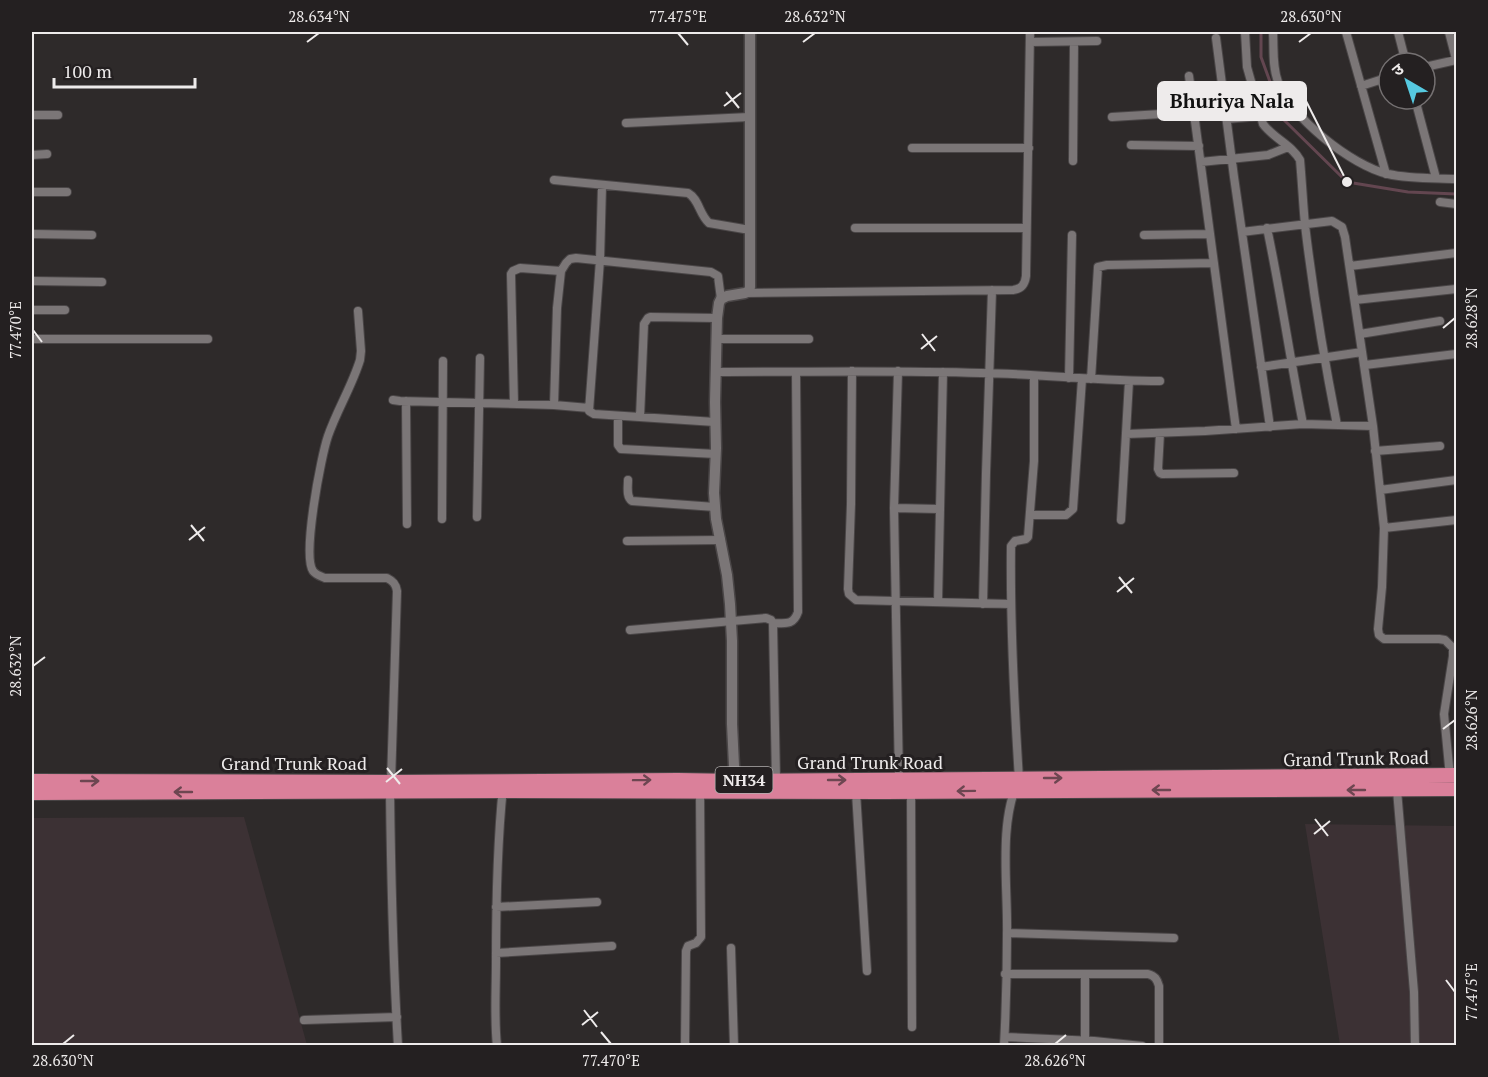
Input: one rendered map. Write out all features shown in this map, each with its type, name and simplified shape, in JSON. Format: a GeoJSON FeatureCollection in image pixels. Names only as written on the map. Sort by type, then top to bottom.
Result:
{"type":"FeatureCollection","features":[{"type":"Feature","properties":{"kind":"highway","name":"Grand Trunk Road"},"geometry":{"type":"LineString","coordinates":[[32,781],[391,787],[678,780],[736,786],[856,792],[911,792],[1016,785],[1453,775]]}},
{"type":"Feature","properties":{"kind":"highway","name":"Grand Trunk Road"},"geometry":{"type":"LineString","coordinates":[[503,786],[699,792],[776,780],[898,779],[1016,785],[1453,789]]}},
{"type":"Feature","properties":{"kind":"highway","name":"Grand Trunk Road"},"geometry":{"type":"LineString","coordinates":[[32,793],[372,787]]}},
{"type":"Feature","properties":{"kind":"street"},"geometry":{"type":"LineString","coordinates":[[745,293],[750,287],[750,32]]}},
{"type":"Feature","properties":{"kind":"street"},"geometry":{"type":"LineString","coordinates":[[736,786],[732,724],[731,620],[727,574],[716,519],[714,493],[718,303],[727,296],[745,293],[992,290],[1018,289],[1025,283],[1030,32]]}},
{"type":"Feature","properties":{"kind":"street"},"geometry":{"type":"LineString","coordinates":[[1245,32],[1246,67],[1263,124],[1300,160],[1305,224],[1324,359],[1337,425]]}},
{"type":"Feature","properties":{"kind":"street"},"geometry":{"type":"LineString","coordinates":[[1273,32],[1278,81],[1289,103],[1300,116],[1343,153],[1368,168],[1386,174],[1456,179]]}},
{"type":"Feature","properties":{"kind":"street"},"geometry":{"type":"LineString","coordinates":[[1346,32],[1386,174]]}},
{"type":"Feature","properties":{"kind":"street"},"geometry":{"type":"LineString","coordinates":[[1398,32],[1403,51]]}},
{"type":"Feature","properties":{"kind":"street"},"geometry":{"type":"LineString","coordinates":[[1437,64],[1456,60],[1449,32]]}},
{"type":"Feature","properties":{"kind":"street"},"geometry":{"type":"LineString","coordinates":[[1216,38],[1270,427]]}},
{"type":"Feature","properties":{"kind":"street"},"geometry":{"type":"LineString","coordinates":[[1030,42],[1097,41]]}},
{"type":"Feature","properties":{"kind":"street"},"geometry":{"type":"LineString","coordinates":[[1073,161],[1074,42]]}},
{"type":"Feature","properties":{"kind":"street"},"geometry":{"type":"LineString","coordinates":[[1189,76],[1236,429]]}},
{"type":"Feature","properties":{"kind":"street"},"geometry":{"type":"LineString","coordinates":[[1361,86],[1377,81]]}},
{"type":"Feature","properties":{"kind":"street"},"geometry":{"type":"LineString","coordinates":[[1418,111],[1436,178]]}},
{"type":"Feature","properties":{"kind":"street"},"geometry":{"type":"LineString","coordinates":[[1112,117],[1194,112]]}},
{"type":"Feature","properties":{"kind":"street"},"geometry":{"type":"LineString","coordinates":[[32,115],[58,116]]}},
{"type":"Feature","properties":{"kind":"street"},"geometry":{"type":"LineString","coordinates":[[1226,119],[1261,116]]}},
{"type":"Feature","properties":{"kind":"street"},"geometry":{"type":"LineString","coordinates":[[626,123],[749,117]]}},
{"type":"Feature","properties":{"kind":"street"},"geometry":{"type":"LineString","coordinates":[[1131,145],[1199,146]]}},
{"type":"Feature","properties":{"kind":"street"},"geometry":{"type":"LineString","coordinates":[[1201,162],[1268,155],[1288,147]]}},
{"type":"Feature","properties":{"kind":"street"},"geometry":{"type":"LineString","coordinates":[[912,148],[1029,148]]}},
{"type":"Feature","properties":{"kind":"street"},"geometry":{"type":"LineString","coordinates":[[32,155],[47,154]]}},
{"type":"Feature","properties":{"kind":"street"},"geometry":{"type":"LineString","coordinates":[[554,180],[691,194],[704,219],[709,223],[750,230]]}},
{"type":"Feature","properties":{"kind":"street"},"geometry":{"type":"LineString","coordinates":[[602,186],[600,260],[589,411],[594,414],[715,422]]}},
{"type":"Feature","properties":{"kind":"street"},"geometry":{"type":"LineString","coordinates":[[32,192],[67,192]]}},
{"type":"Feature","properties":{"kind":"street"},"geometry":{"type":"LineString","coordinates":[[1440,202],[1456,204]]}},
{"type":"Feature","properties":{"kind":"street"},"geometry":{"type":"LineString","coordinates":[[1242,232],[1332,220],[1340,224],[1345,237],[1365,365],[1384,528],[1378,629],[1384,639],[1439,639],[1445,640],[1453,648],[1444,714],[1453,789]]}},
{"type":"Feature","properties":{"kind":"street"},"geometry":{"type":"LineString","coordinates":[[855,228],[1026,228]]}},
{"type":"Feature","properties":{"kind":"street"},"geometry":{"type":"LineString","coordinates":[[1267,228],[1303,424]]}},
{"type":"Feature","properties":{"kind":"street"},"geometry":{"type":"LineString","coordinates":[[32,234],[92,235]]}},
{"type":"Feature","properties":{"kind":"street"},"geometry":{"type":"LineString","coordinates":[[1144,235],[1210,234]]}},
{"type":"Feature","properties":{"kind":"street"},"geometry":{"type":"LineString","coordinates":[[1069,378],[1072,235]]}},
{"type":"Feature","properties":{"kind":"street"},"geometry":{"type":"LineString","coordinates":[[1350,266],[1456,252]]}},
{"type":"Feature","properties":{"kind":"street"},"geometry":{"type":"LineString","coordinates":[[554,405],[557,308],[561,271],[570,259],[711,272],[718,276],[721,299]]}},
{"type":"Feature","properties":{"kind":"street"},"geometry":{"type":"LineString","coordinates":[[1030,515],[1066,515],[1073,509],[1098,267],[1214,263]]}},
{"type":"Feature","properties":{"kind":"street"},"geometry":{"type":"LineString","coordinates":[[514,404],[511,274],[520,268],[561,271]]}},
{"type":"Feature","properties":{"kind":"street"},"geometry":{"type":"LineString","coordinates":[[32,281],[102,282]]}},
{"type":"Feature","properties":{"kind":"street"},"geometry":{"type":"LineString","coordinates":[[1355,300],[1456,289]]}},
{"type":"Feature","properties":{"kind":"street"},"geometry":{"type":"LineString","coordinates":[[983,604],[992,290]]}},
{"type":"Feature","properties":{"kind":"street"},"geometry":{"type":"LineString","coordinates":[[32,310],[65,310]]}},
{"type":"Feature","properties":{"kind":"street"},"geometry":{"type":"LineString","coordinates":[[358,311],[360,360],[327,438],[315,491],[309,557],[312,571],[325,578],[387,578],[396,585],[391,885],[398,1046]]}},
{"type":"Feature","properties":{"kind":"street"},"geometry":{"type":"LineString","coordinates":[[640,417],[645,321],[650,317],[717,318]]}},
{"type":"Feature","properties":{"kind":"street"},"geometry":{"type":"LineString","coordinates":[[1360,334],[1440,321]]}},
{"type":"Feature","properties":{"kind":"street"},"geometry":{"type":"LineString","coordinates":[[32,339],[208,339]]}},
{"type":"Feature","properties":{"kind":"street"},"geometry":{"type":"LineString","coordinates":[[717,339],[809,339]]}},
{"type":"Feature","properties":{"kind":"street"},"geometry":{"type":"LineString","coordinates":[[1261,367],[1362,352]]}},
{"type":"Feature","properties":{"kind":"street"},"geometry":{"type":"LineString","coordinates":[[1365,365],[1456,354]]}},
{"type":"Feature","properties":{"kind":"street"},"geometry":{"type":"LineString","coordinates":[[477,517],[480,358]]}},
{"type":"Feature","properties":{"kind":"street"},"geometry":{"type":"LineString","coordinates":[[442,519],[443,361]]}},
{"type":"Feature","properties":{"kind":"street"},"geometry":{"type":"LineString","coordinates":[[852,371],[849,594],[856,600],[1010,604]]}},
{"type":"Feature","properties":{"kind":"street"},"geometry":{"type":"LineString","coordinates":[[716,372],[898,371],[1160,381]]}},
{"type":"Feature","properties":{"kind":"street"},"geometry":{"type":"LineString","coordinates":[[898,371],[894,508],[898,779]]}},
{"type":"Feature","properties":{"kind":"street"},"geometry":{"type":"LineString","coordinates":[[772,623],[791,622],[798,612],[796,372]]}},
{"type":"Feature","properties":{"kind":"street"},"geometry":{"type":"LineString","coordinates":[[938,602],[943,372]]}},
{"type":"Feature","properties":{"kind":"street"},"geometry":{"type":"LineString","coordinates":[[1034,376],[1034,461],[1028,538],[1015,541],[1011,546],[1010,604],[1016,785],[1007,820],[1005,1041],[1085,1041],[1143,1046]]}},
{"type":"Feature","properties":{"kind":"street"},"geometry":{"type":"LineString","coordinates":[[1121,520],[1129,381]]}},
{"type":"Feature","properties":{"kind":"street"},"geometry":{"type":"LineString","coordinates":[[393,400],[589,408]]}},
{"type":"Feature","properties":{"kind":"street"},"geometry":{"type":"LineString","coordinates":[[406,401],[407,524]]}},
{"type":"Feature","properties":{"kind":"street"},"geometry":{"type":"LineString","coordinates":[[618,416],[618,444],[621,449],[716,454]]}},
{"type":"Feature","properties":{"kind":"street"},"geometry":{"type":"LineString","coordinates":[[1126,434],[1303,424],[1373,426]]}},
{"type":"Feature","properties":{"kind":"street"},"geometry":{"type":"LineString","coordinates":[[1160,433],[1158,469],[1160,473],[1234,473]]}},
{"type":"Feature","properties":{"kind":"street"},"geometry":{"type":"LineString","coordinates":[[1375,451],[1440,446]]}},
{"type":"Feature","properties":{"kind":"street"},"geometry":{"type":"LineString","coordinates":[[628,480],[628,496],[632,501],[715,507]]}},
{"type":"Feature","properties":{"kind":"street"},"geometry":{"type":"LineString","coordinates":[[1380,489],[1456,480]]}},
{"type":"Feature","properties":{"kind":"street"},"geometry":{"type":"LineString","coordinates":[[894,508],[939,509]]}},
{"type":"Feature","properties":{"kind":"street"},"geometry":{"type":"LineString","coordinates":[[1384,528],[1456,520]]}},
{"type":"Feature","properties":{"kind":"street"},"geometry":{"type":"LineString","coordinates":[[627,541],[721,540]]}},
{"type":"Feature","properties":{"kind":"street"},"geometry":{"type":"LineString","coordinates":[[630,630],[731,620],[766,618],[771,620],[776,780]]}},
{"type":"Feature","properties":{"kind":"street"},"geometry":{"type":"LineString","coordinates":[[497,1046],[496,907],[503,786]]}},
{"type":"Feature","properties":{"kind":"street"},"geometry":{"type":"LineString","coordinates":[[1397,789],[1414,992],[1414,1046]]}},
{"type":"Feature","properties":{"kind":"street"},"geometry":{"type":"LineString","coordinates":[[685,1046],[686,951],[688,946],[696,943],[701,937],[699,792]]}},
{"type":"Feature","properties":{"kind":"street"},"geometry":{"type":"LineString","coordinates":[[856,792],[867,971]]}},
{"type":"Feature","properties":{"kind":"street"},"geometry":{"type":"LineString","coordinates":[[911,792],[912,1027]]}},
{"type":"Feature","properties":{"kind":"street"},"geometry":{"type":"LineString","coordinates":[[496,907],[597,903]]}},
{"type":"Feature","properties":{"kind":"street"},"geometry":{"type":"LineString","coordinates":[[1007,933],[1174,938]]}},
{"type":"Feature","properties":{"kind":"street"},"geometry":{"type":"LineString","coordinates":[[496,953],[612,946]]}},
{"type":"Feature","properties":{"kind":"street"},"geometry":{"type":"LineString","coordinates":[[731,948],[734,1046]]}},
{"type":"Feature","properties":{"kind":"street"},"geometry":{"type":"LineString","coordinates":[[1005,974],[1148,974],[1153,976],[1159,986],[1159,1046]]}},
{"type":"Feature","properties":{"kind":"street"},"geometry":{"type":"LineString","coordinates":[[1085,974],[1085,1041]]}},
{"type":"Feature","properties":{"kind":"street"},"geometry":{"type":"LineString","coordinates":[[304,1020],[397,1017]]}},
{"type":"Feature","properties":{"kind":"shaded area"},"geometry":{"type":"Polygon","coordinates":[[[244,817],[307,1045],[32,1045],[32,818],[244,817]]]}},
{"type":"Feature","properties":{"kind":"shaded area"},"geometry":{"type":"Polygon","coordinates":[[[1305,824],[1456,826],[1456,1045],[1340,1045],[1305,824]]]}},
{"type":"Feature","properties":{"kind":"waterway"},"geometry":{"type":"LineString","coordinates":[[1261,32],[1261,57],[1284,120],[1347,182],[1408,192],[1456,194]]}},
{"type":"Feature","properties":{"kind":"place","name":"Bhuriya Nala"},"geometry":{"type":"Point","coordinates":[1347,182]}}]}
